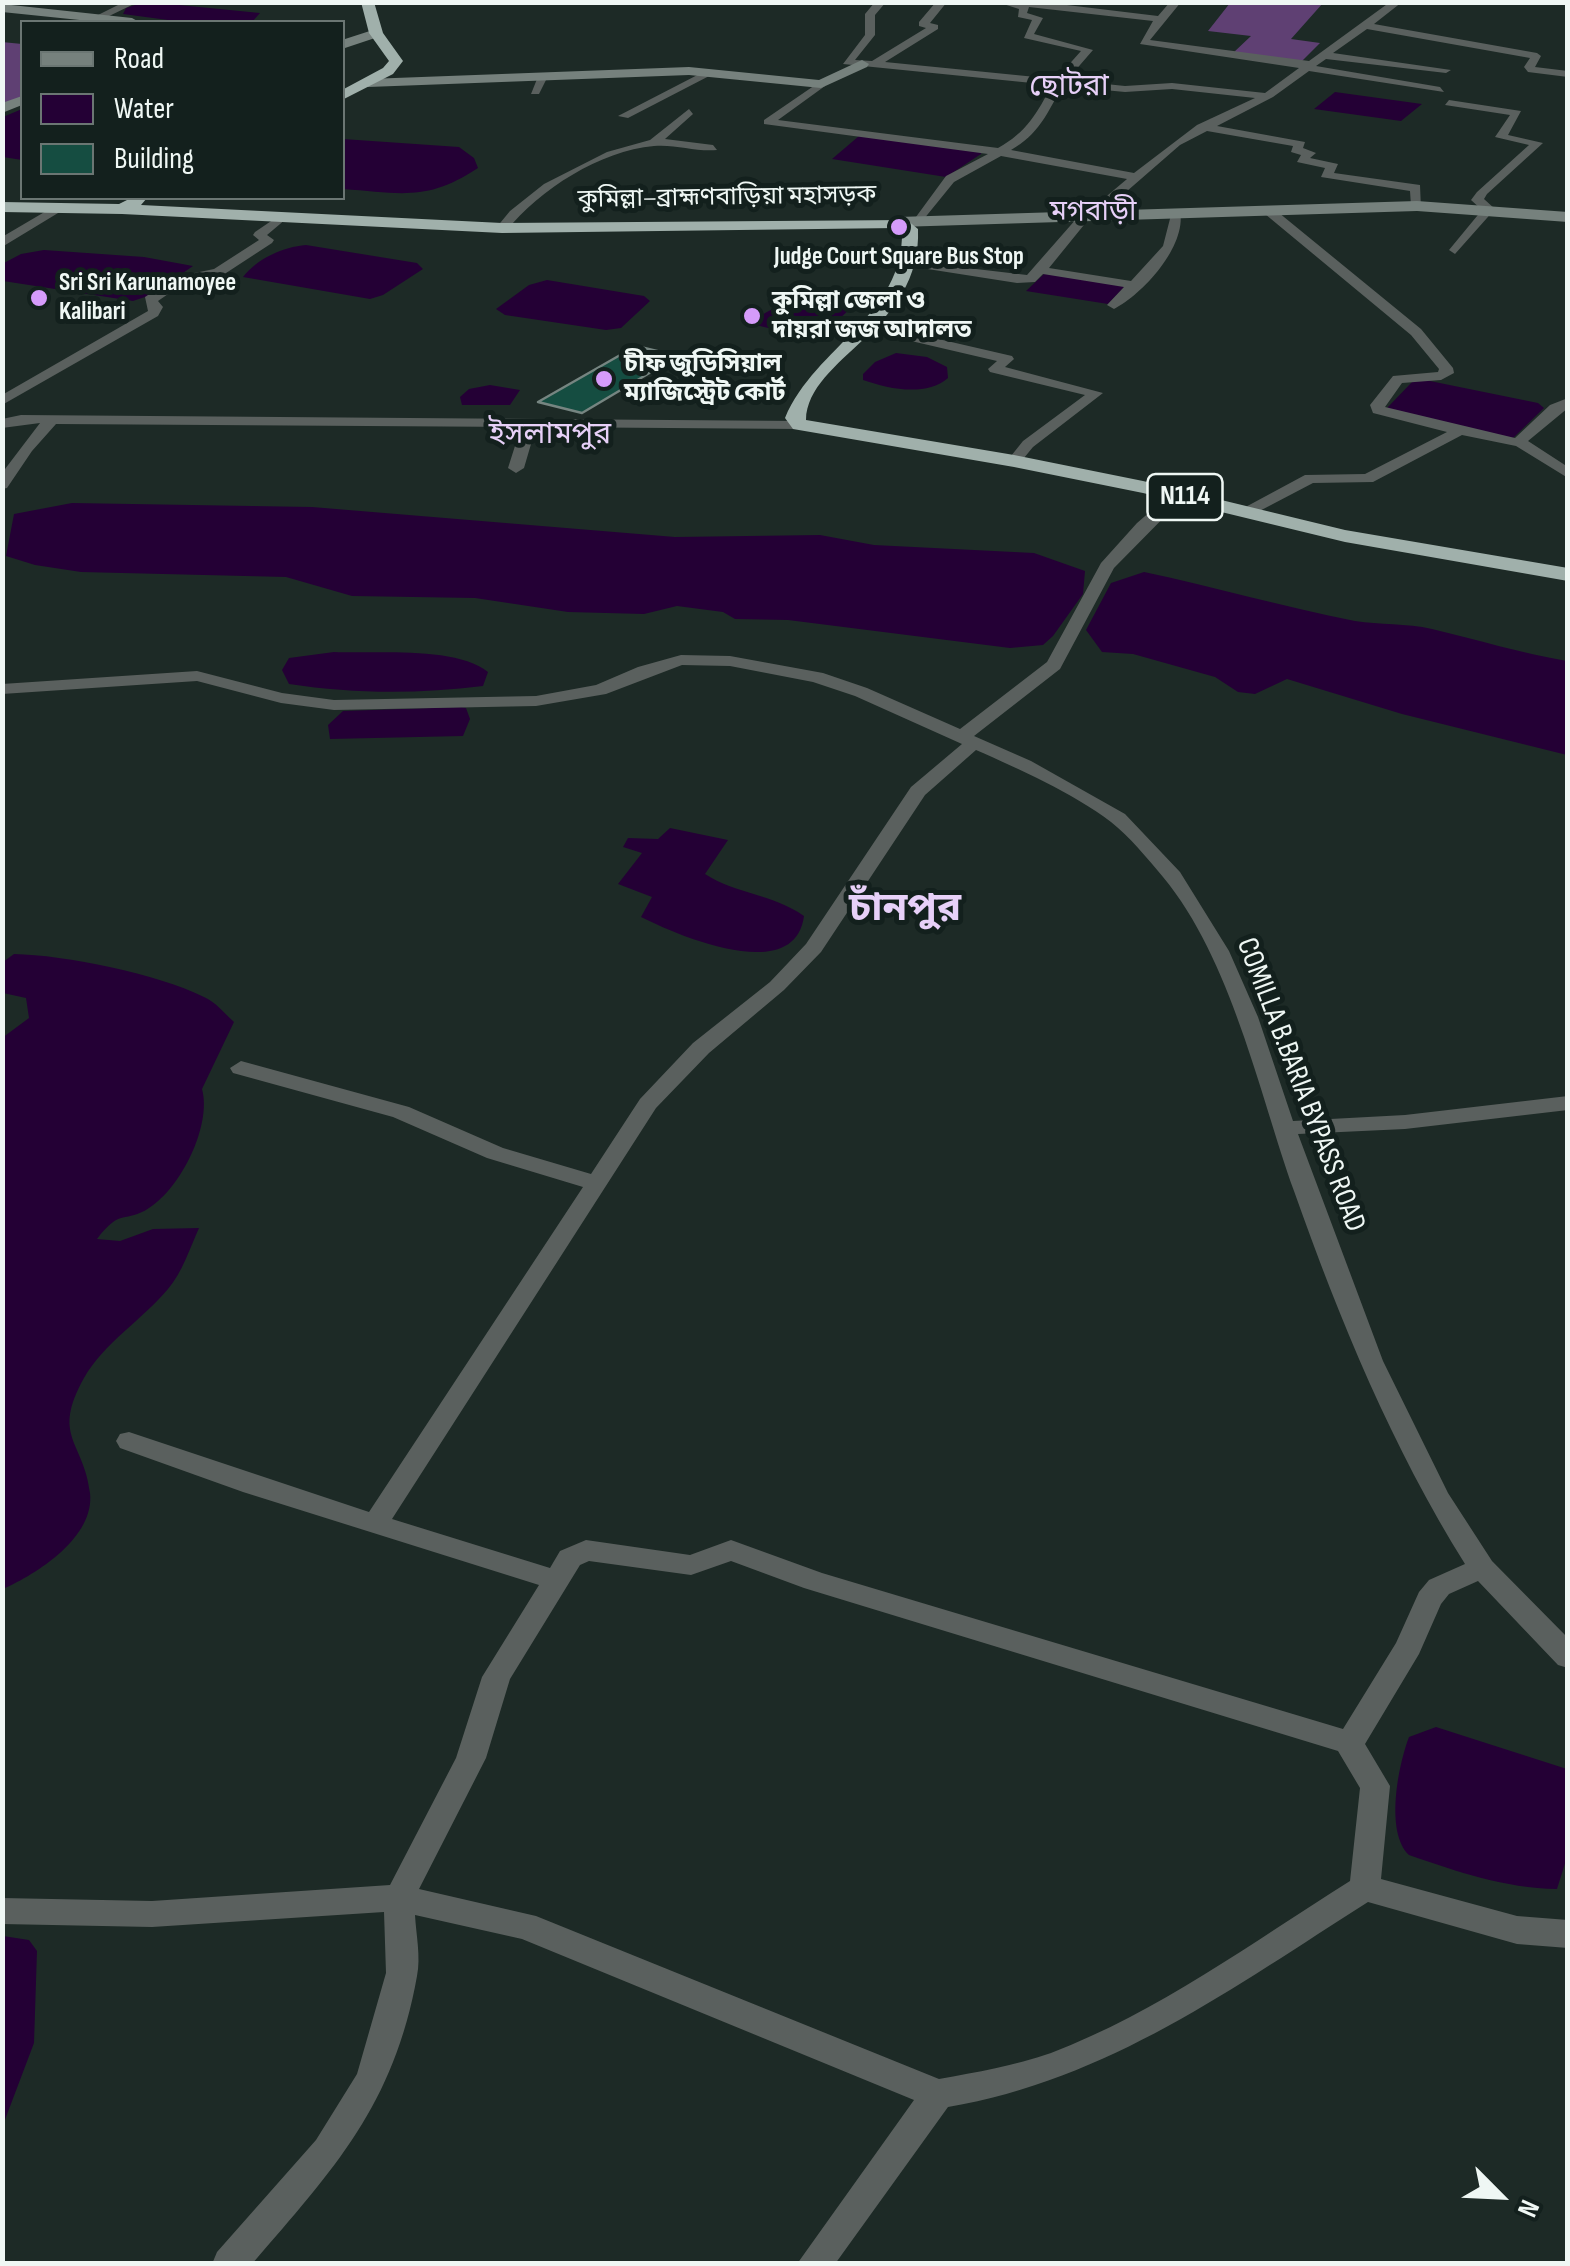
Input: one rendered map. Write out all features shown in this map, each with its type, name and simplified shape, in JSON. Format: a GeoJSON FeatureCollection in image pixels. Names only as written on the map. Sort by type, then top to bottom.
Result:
{"type":"FeatureCollection","features":[{"type":"Feature","properties":{"kind":"highway"},"geometry":{"type":"LineString","coordinates":[[345,94],[388,71],[396,61],[376,33],[367,2]]}},
{"type":"Feature","properties":{"kind":"highway"},"geometry":{"type":"LineString","coordinates":[[122,209],[139,200]]}},
{"type":"Feature","properties":{"kind":"highway"},"geometry":{"type":"LineString","coordinates":[[2,206],[504,225]]}},
{"type":"Feature","properties":{"kind":"highway","name":"কুমিল্লা–ব্রাহ্মণবাড়িয়া মহাসড়ক"},"geometry":{"type":"LineString","coordinates":[[122,209],[280,219],[504,225],[898,222],[910,229],[913,242],[908,265]]}},
{"type":"Feature","properties":{"kind":"highway"},"geometry":{"type":"LineString","coordinates":[[800,425],[795,418],[800,402],[869,327],[908,265]]}},
{"type":"Feature","properties":{"kind":"highway","name":"N114"},"geometry":{"type":"LineString","coordinates":[[800,425],[1014,461],[1178,495],[1345,536],[1568,575]]}},
{"type":"Feature","properties":{"kind":"street"},"geometry":{"type":"LineString","coordinates":[[99,17],[134,2]]}},
{"type":"Feature","properties":{"kind":"street"},"geometry":{"type":"LineString","coordinates":[[858,65],[870,35],[870,14],[881,2]]}},
{"type":"Feature","properties":{"kind":"street"},"geometry":{"type":"LineString","coordinates":[[942,2],[923,24],[934,27],[821,84],[768,122],[1001,152],[1134,176]]}},
{"type":"Feature","properties":{"kind":"street"},"geometry":{"type":"LineString","coordinates":[[919,221],[950,179],[1018,144],[1036,125],[1059,82],[1088,50],[1028,36],[1038,18],[1022,15],[1024,7],[1002,2]]}},
{"type":"Feature","properties":{"kind":"street"},"geometry":{"type":"LineString","coordinates":[[1018,2],[1160,19]]}},
{"type":"Feature","properties":{"kind":"street"},"geometry":{"type":"LineString","coordinates":[[1176,2],[1144,42],[1306,65],[1440,90]]}},
{"type":"Feature","properties":{"kind":"street"},"geometry":{"type":"LineString","coordinates":[[908,265],[1030,279],[1088,213],[1134,176],[1201,127],[1266,96],[1397,2]]}},
{"type":"Feature","properties":{"kind":"street"},"geometry":{"type":"LineString","coordinates":[[2,8],[119,20]]}},
{"type":"Feature","properties":{"kind":"street"},"geometry":{"type":"LineString","coordinates":[[1364,25],[1533,55],[1536,56],[1529,68],[1563,74]]}},
{"type":"Feature","properties":{"kind":"street"},"geometry":{"type":"LineString","coordinates":[[345,44],[376,33]]}},
{"type":"Feature","properties":{"kind":"street"},"geometry":{"type":"LineString","coordinates":[[1320,55],[1446,70]]}},
{"type":"Feature","properties":{"kind":"street"},"geometry":{"type":"LineString","coordinates":[[858,65],[1125,89],[1172,86],[1266,96]]}},
{"type":"Feature","properties":{"kind":"street"},"geometry":{"type":"LineString","coordinates":[[368,82],[709,72],[821,84]]}},
{"type":"Feature","properties":{"kind":"street"},"geometry":{"type":"LineString","coordinates":[[624,116],[709,72]]}},
{"type":"Feature","properties":{"kind":"street"},"geometry":{"type":"LineString","coordinates":[[1548,83],[1563,74]]}},
{"type":"Feature","properties":{"kind":"street"},"geometry":{"type":"LineString","coordinates":[[535,92],[543,76]]}},
{"type":"Feature","properties":{"kind":"street"},"geometry":{"type":"LineString","coordinates":[[1449,104],[1517,114],[1501,137],[1537,143],[1519,164],[1484,186],[1477,200],[1490,209]]}},
{"type":"Feature","properties":{"kind":"street"},"geometry":{"type":"LineString","coordinates":[[504,225],[523,201],[587,166],[654,142],[689,112]]}},
{"type":"Feature","properties":{"kind":"street"},"geometry":{"type":"LineString","coordinates":[[1201,127],[1301,144],[1295,150],[1310,153],[1301,160],[1334,166],[1326,175],[1416,188],[1417,206]]}},
{"type":"Feature","properties":{"kind":"street"},"geometry":{"type":"LineString","coordinates":[[654,142],[713,148]]}},
{"type":"Feature","properties":{"kind":"street"},"geometry":{"type":"LineString","coordinates":[[898,222],[1088,213],[1417,206],[1568,218]]}},
{"type":"Feature","properties":{"kind":"street"},"geometry":{"type":"LineString","coordinates":[[1455,250],[1490,209]]}},
{"type":"Feature","properties":{"kind":"street"},"geometry":{"type":"LineString","coordinates":[[2,243],[58,210]]}},
{"type":"Feature","properties":{"kind":"street"},"geometry":{"type":"LineString","coordinates":[[1268,211],[1416,332],[1446,368],[1447,373],[1441,376],[1400,378],[1377,405],[1378,410],[1520,442],[1568,474]]}},
{"type":"Feature","properties":{"kind":"street"},"geometry":{"type":"LineString","coordinates":[[1114,304],[1167,252],[1176,229],[1176,214]]}},
{"type":"Feature","properties":{"kind":"street"},"geometry":{"type":"LineString","coordinates":[[2,401],[153,312],[156,307],[150,300],[180,280],[212,275],[256,248],[268,240],[260,235],[280,219]]}},
{"type":"Feature","properties":{"kind":"street"},"geometry":{"type":"LineString","coordinates":[[1040,270],[1134,285]]}},
{"type":"Feature","properties":{"kind":"street"},"geometry":{"type":"LineString","coordinates":[[869,327],[1007,359],[995,369],[1096,392],[1028,444],[1014,461]]}},
{"type":"Feature","properties":{"kind":"street"},"geometry":{"type":"LineString","coordinates":[[1520,442],[1555,408],[1568,402]]}},
{"type":"Feature","properties":{"kind":"street"},"geometry":{"type":"LineString","coordinates":[[2,412],[21,419]]}},
{"type":"Feature","properties":{"kind":"street"},"geometry":{"type":"LineString","coordinates":[[2,424],[21,419],[52,419],[800,425]]}},
{"type":"Feature","properties":{"kind":"street"},"geometry":{"type":"LineString","coordinates":[[2,485],[26,448],[52,419]]}},
{"type":"Feature","properties":{"kind":"street"},"geometry":{"type":"LineString","coordinates":[[516,468],[530,422]]}},
{"type":"Feature","properties":{"kind":"street"},"geometry":{"type":"LineString","coordinates":[[1245,513],[1310,478],[1370,478],[1459,431]]}},
{"type":"Feature","properties":{"kind":"street"},"geometry":{"type":"LineString","coordinates":[[376,1522],[648,1104],[701,1048],[777,986],[814,948],[918,791],[969,739],[1054,665],[1108,566],[1143,526],[1178,495]]}},
{"type":"Feature","properties":{"kind":"street","name":"COMILLA B.BARIA BYPASS ROAD"},"geometry":{"type":"LineString","coordinates":[[2,688],[197,676],[281,698],[334,705],[536,702],[600,690],[644,670],[682,660],[710,659],[817,677],[969,739],[1118,818],[1173,876],[1219,951],[1247,1017],[1370,1361],[1436,1496],[1482,1568],[1568,1657]]}},
{"type":"Feature","properties":{"kind":"street"},"geometry":{"type":"LineString","coordinates":[[241,1068],[401,1112],[496,1153],[596,1183]]}},
{"type":"Feature","properties":{"kind":"street"},"geometry":{"type":"LineString","coordinates":[[1284,1128],[1405,1122],[1568,1103]]}},
{"type":"Feature","properties":{"kind":"street"},"geometry":{"type":"LineString","coordinates":[[129,1441],[252,1485],[556,1580]]}},
{"type":"Feature","properties":{"kind":"street"},"geometry":{"type":"LineString","coordinates":[[229,2264],[328,2151],[372,2079],[402,1973],[399,1898],[470,1758],[496,1677],[570,1558],[586,1550],[691,1565],[730,1550],[814,1581],[1350,1743]]}},
{"type":"Feature","properties":{"kind":"street"},"geometry":{"type":"LineString","coordinates":[[1365,1888],[1374,1786],[1354,1757],[1350,1743],[1409,1646],[1429,1599],[1439,1587],[1482,1568]]}},
{"type":"Feature","properties":{"kind":"street"},"geometry":{"type":"LineString","coordinates":[[2,1910],[152,1914],[399,1898],[525,1926],[938,2094],[984,2090],[1114,2042],[1365,1888],[1517,1930],[1568,1934]]}},
{"type":"Feature","properties":{"kind":"street"},"geometry":{"type":"LineString","coordinates":[[814,2264],[938,2094]]}},
{"type":"Feature","properties":{"kind":"shaded area"},"geometry":{"type":"Polygon","coordinates":[[[1230,3],[1323,3],[1291,39],[1320,43],[1302,61],[1233,53],[1251,36],[1208,31],[1230,3]]]}},
{"type":"Feature","properties":{"kind":"shaded area"},"geometry":{"type":"Polygon","coordinates":[[[2,42],[20,44],[20,99],[3,106],[2,42]]]}},
{"type":"Feature","properties":{"kind":"water"},"geometry":{"type":"Polygon","coordinates":[[[144,2],[260,13],[254,20],[168,20],[123,14],[126,8],[144,2]]]}},
{"type":"Feature","properties":{"kind":"water"},"geometry":{"type":"Polygon","coordinates":[[[1335,92],[1422,104],[1401,121],[1314,109],[1335,92]]]}},
{"type":"Feature","properties":{"kind":"water"},"geometry":{"type":"Polygon","coordinates":[[[20,110],[20,160],[3,157],[3,117],[20,110]]]}},
{"type":"Feature","properties":{"kind":"water"},"geometry":{"type":"Polygon","coordinates":[[[859,136],[981,154],[946,177],[832,159],[859,136]]]}},
{"type":"Feature","properties":{"kind":"water"},"geometry":{"type":"Polygon","coordinates":[[[345,139],[459,147],[474,158],[478,168],[428,191],[345,189],[345,139]]]}},
{"type":"Feature","properties":{"kind":"water"},"geometry":{"type":"Polygon","coordinates":[[[306,245],[417,263],[423,269],[370,299],[243,277],[272,255],[306,245]]]}},
{"type":"Feature","properties":{"kind":"water"},"geometry":{"type":"Polygon","coordinates":[[[44,250],[144,257],[193,266],[151,295],[133,301],[3,281],[2,264],[21,254],[44,250]]]}},
{"type":"Feature","properties":{"kind":"water"},"geometry":{"type":"Polygon","coordinates":[[[1045,273],[1126,285],[1108,304],[1026,291],[1045,273]]]}},
{"type":"Feature","properties":{"kind":"water"},"geometry":{"type":"Polygon","coordinates":[[[547,280],[644,296],[650,301],[621,328],[606,330],[505,315],[496,309],[529,285],[547,280]]]}},
{"type":"Feature","properties":{"kind":"water"},"geometry":{"type":"Polygon","coordinates":[[[796,296],[834,301],[849,310],[820,336],[811,338],[747,323],[796,296]]]}},
{"type":"Feature","properties":{"kind":"water"},"geometry":{"type":"Polygon","coordinates":[[[896,353],[927,357],[947,367],[948,378],[918,389],[863,380],[863,374],[875,362],[896,353]]]}},
{"type":"Feature","properties":{"kind":"water"},"geometry":{"type":"Polygon","coordinates":[[[1425,380],[1538,403],[1544,408],[1512,439],[1387,408],[1413,381],[1425,380]]]}},
{"type":"Feature","properties":{"kind":"water"},"geometry":{"type":"Polygon","coordinates":[[[490,385],[520,390],[510,405],[462,405],[460,397],[469,389],[490,385]]]}},
{"type":"Feature","properties":{"kind":"water"},"geometry":{"type":"Polygon","coordinates":[[[72,503],[312,507],[675,537],[820,535],[874,545],[1034,553],[1085,571],[1083,594],[1053,636],[1043,645],[1010,648],[788,620],[735,619],[723,612],[677,606],[644,614],[568,612],[475,598],[352,596],[286,577],[81,572],[6,556],[14,514],[72,503]]]}},
{"type":"Feature","properties":{"kind":"water"},"geometry":{"type":"Polygon","coordinates":[[[1144,572],[1328,615],[1422,627],[1567,661],[1567,755],[1402,714],[1287,679],[1255,694],[1238,692],[1215,677],[1133,654],[1102,652],[1086,630],[1111,583],[1144,572]]]}},
{"type":"Feature","properties":{"kind":"water"},"geometry":{"type":"Polygon","coordinates":[[[334,652],[436,655],[456,658],[488,672],[483,686],[434,690],[386,692],[289,684],[282,670],[289,658],[334,652]]]}},
{"type":"Feature","properties":{"kind":"water"},"geometry":{"type":"Polygon","coordinates":[[[466,708],[470,719],[463,736],[330,739],[328,725],[343,711],[466,708]]]}},
{"type":"Feature","properties":{"kind":"water"},"geometry":{"type":"Polygon","coordinates":[[[670,828],[728,840],[705,874],[804,916],[796,937],[780,948],[758,952],[733,950],[681,935],[641,917],[652,897],[618,884],[642,853],[623,847],[628,838],[658,839],[670,828]]]}},
{"type":"Feature","properties":{"kind":"water"},"geometry":{"type":"Polygon","coordinates":[[[14,954],[84,962],[162,981],[208,999],[234,1022],[202,1089],[204,1104],[198,1137],[182,1171],[161,1199],[141,1213],[118,1219],[97,1239],[120,1241],[153,1229],[199,1228],[173,1283],[102,1354],[75,1398],[70,1427],[90,1493],[83,1524],[74,1539],[47,1564],[3,1589],[2,1038],[29,1018],[26,998],[3,993],[3,962],[14,954]]]}},
{"type":"Feature","properties":{"kind":"water"},"geometry":{"type":"Polygon","coordinates":[[[1436,1727],[1567,1769],[1567,1857],[1557,1889],[1500,1882],[1409,1855],[1397,1831],[1401,1764],[1409,1737],[1436,1727]]]}},
{"type":"Feature","properties":{"kind":"water"},"geometry":{"type":"Polygon","coordinates":[[[3,1936],[29,1940],[37,1951],[34,2043],[3,2125],[3,1936]]]}},
{"type":"Feature","properties":{"kind":"building","name":"চীফ জুডিসিয়াল ম্যাজিস্ট্রেট কোর্ট"},"geometry":{"type":"Polygon","coordinates":[[[636,346],[678,356],[582,413],[538,402],[636,346]]]}},
{"type":"Feature","properties":{"kind":"place","name":"Judge Court Square Bus Stop"},"geometry":{"type":"Point","coordinates":[899,227]}},
{"type":"Feature","properties":{"kind":"place","name":"Sri Sri Karunamoyee Kalibari"},"geometry":{"type":"Point","coordinates":[39,298]}},
{"type":"Feature","properties":{"kind":"place","name":"কুমিল্লা জেলা ও দায়রা জজ আদালত"},"geometry":{"type":"Point","coordinates":[752,316]}},
{"type":"Feature","properties":{"kind":"place","name":"চীফ জুডিসিয়াল ম্যাজিস্ট্রেট কোর্ট"},"geometry":{"type":"Point","coordinates":[604,379]}},
{"type":"Feature","properties":{"kind":"district","name":"ছোটরা"},"geometry":{"type":"Point","coordinates":[1069,87]}},
{"type":"Feature","properties":{"kind":"district","name":"মগবাড়ী"},"geometry":{"type":"Point","coordinates":[1093,213]}},
{"type":"Feature","properties":{"kind":"district","name":"ইসলামপুর"},"geometry":{"type":"Point","coordinates":[550,435]}},
{"type":"Feature","properties":{"kind":"district","name":"চাঁনপুর"},"geometry":{"type":"Point","coordinates":[905,910]}}]}
